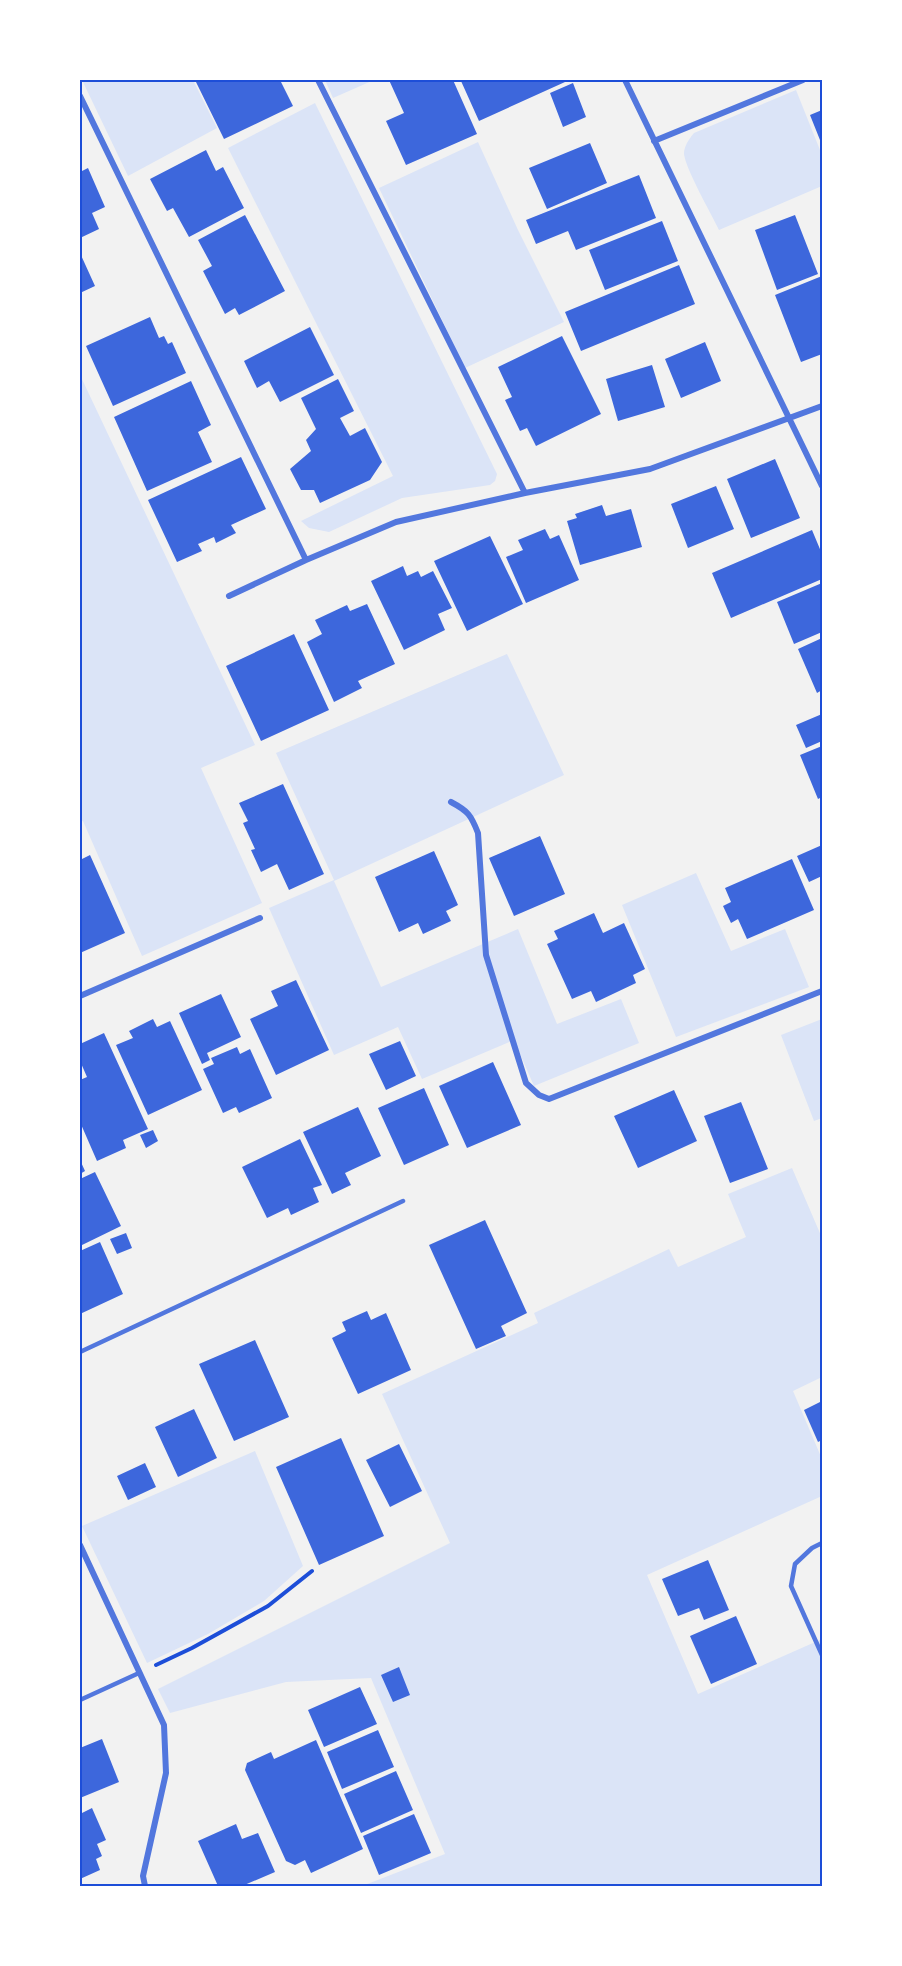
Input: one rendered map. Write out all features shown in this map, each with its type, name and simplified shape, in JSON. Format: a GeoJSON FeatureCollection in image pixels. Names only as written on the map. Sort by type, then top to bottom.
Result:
{"type":"FeatureCollection","features":[{"type":"Feature","properties":{"kind":"street"},"geometry":{"type":"LineString","coordinates":[[318,80],[525,493]]}},
{"type":"Feature","properties":{"kind":"street"},"geometry":{"type":"LineString","coordinates":[[625,80],[822,486]]}},
{"type":"Feature","properties":{"kind":"street"},"geometry":{"type":"LineString","coordinates":[[654,141],[803,80]]}},
{"type":"Feature","properties":{"kind":"street"},"geometry":{"type":"LineString","coordinates":[[80,96],[306,560]]}},
{"type":"Feature","properties":{"kind":"street"},"geometry":{"type":"LineString","coordinates":[[229,596],[396,522],[525,493],[650,469],[822,406]]}},
{"type":"Feature","properties":{"kind":"street"},"geometry":{"type":"LineString","coordinates":[[451,802],[466,810],[478,833],[486,955],[526,1083],[539,1095],[549,1099],[822,991]]}},
{"type":"Feature","properties":{"kind":"street"},"geometry":{"type":"LineString","coordinates":[[80,996],[260,918]]}},
{"type":"Feature","properties":{"kind":"street"},"geometry":{"type":"LineString","coordinates":[[80,1545],[164,1725],[166,1773],[143,1876],[146,1887]]}},
{"type":"Feature","properties":{"kind":"lane"},"geometry":{"type":"LineString","coordinates":[[80,1352],[403,1201]]}},
{"type":"Feature","properties":{"kind":"lane"},"geometry":{"type":"LineString","coordinates":[[822,1544],[812,1548],[795,1564],[791,1586],[822,1655]]}},
{"type":"Feature","properties":{"kind":"lane"},"geometry":{"type":"LineString","coordinates":[[80,1700],[139,1673]]}},
{"type":"Feature","properties":{"kind":"path"},"geometry":{"type":"LineString","coordinates":[[139,1673],[192,1648],[268,1606],[312,1571]]}},
{"type":"Feature","properties":{"kind":"shaded area"},"geometry":{"type":"Polygon","coordinates":[[[82,80],[193,80],[217,128],[128,176],[82,80]]]}},
{"type":"Feature","properties":{"kind":"shaded area"},"geometry":{"type":"Polygon","coordinates":[[[325,80],[374,80],[333,98],[325,80]]]}},
{"type":"Feature","properties":{"kind":"shaded area"},"geometry":{"type":"Polygon","coordinates":[[[796,90],[822,155],[822,186],[719,230],[686,161],[684,154],[687,143],[694,133],[796,90]]]}},
{"type":"Feature","properties":{"kind":"shaded area"},"geometry":{"type":"Polygon","coordinates":[[[315,103],[497,474],[495,481],[490,485],[402,498],[329,532],[309,528],[301,521],[393,476],[228,148],[315,103]]]}},
{"type":"Feature","properties":{"kind":"shaded area"},"geometry":{"type":"Polygon","coordinates":[[[478,142],[518,230],[564,322],[465,368],[379,188],[478,142]]]}},
{"type":"Feature","properties":{"kind":"shaded area"},"geometry":{"type":"Polygon","coordinates":[[[80,375],[255,745],[201,768],[262,903],[142,956],[83,821],[80,822],[80,375]]]}},
{"type":"Feature","properties":{"kind":"shaded area"},"geometry":{"type":"Polygon","coordinates":[[[507,654],[564,775],[334,881],[381,987],[518,929],[557,1024],[621,999],[639,1043],[534,1086],[514,1040],[422,1079],[398,1027],[334,1055],[269,908],[334,880],[276,753],[507,654]]]}},
{"type":"Feature","properties":{"kind":"shaded area"},"geometry":{"type":"Polygon","coordinates":[[[696,873],[731,951],[785,929],[809,987],[676,1037],[622,905],[696,873]]]}},
{"type":"Feature","properties":{"kind":"shaded area"},"geometry":{"type":"Polygon","coordinates":[[[822,1019],[822,1118],[814,1121],[781,1035],[822,1019]]]}},
{"type":"Feature","properties":{"kind":"shaded area"},"geometry":{"type":"Polygon","coordinates":[[[792,1168],[822,1238],[822,1377],[793,1391],[822,1459],[822,1496],[647,1575],[698,1694],[822,1639],[822,1886],[362,1886],[445,1854],[371,1678],[286,1682],[170,1713],[158,1689],[450,1543],[382,1394],[538,1323],[534,1313],[669,1249],[678,1267],[746,1237],[728,1194],[792,1168]]]}},
{"type":"Feature","properties":{"kind":"shaded area"},"geometry":{"type":"Polygon","coordinates":[[[255,1451],[303,1566],[264,1601],[208,1634],[147,1663],[82,1526],[255,1451]]]}},
{"type":"Feature","properties":{"kind":"building"},"geometry":{"type":"Polygon","coordinates":[[[195,80],[280,80],[293,106],[224,139],[195,80]]]}},
{"type":"Feature","properties":{"kind":"building"},"geometry":{"type":"Polygon","coordinates":[[[389,80],[453,80],[477,134],[406,165],[386,121],[404,113],[389,80]]]}},
{"type":"Feature","properties":{"kind":"building"},"geometry":{"type":"Polygon","coordinates":[[[564,80],[565,82],[479,121],[461,81],[564,80]]]}},
{"type":"Feature","properties":{"kind":"building"},"geometry":{"type":"Polygon","coordinates":[[[573,83],[586,117],[563,127],[550,93],[573,83]]]}},
{"type":"Feature","properties":{"kind":"building"},"geometry":{"type":"Polygon","coordinates":[[[822,110],[822,145],[810,115],[822,110]]]}},
{"type":"Feature","properties":{"kind":"building"},"geometry":{"type":"Polygon","coordinates":[[[590,143],[607,183],[547,209],[529,168],[590,143]]]}},
{"type":"Feature","properties":{"kind":"building"},"geometry":{"type":"Polygon","coordinates":[[[206,150],[216,171],[223,167],[244,208],[189,237],[173,208],[167,211],[150,179],[206,150]]]}},
{"type":"Feature","properties":{"kind":"building"},"geometry":{"type":"Polygon","coordinates":[[[88,168],[105,207],[92,213],[99,229],[80,238],[80,172],[88,168]]]}},
{"type":"Feature","properties":{"kind":"building"},"geometry":{"type":"Polygon","coordinates":[[[639,175],[656,218],[576,250],[568,231],[536,244],[526,220],[639,175]]]}},
{"type":"Feature","properties":{"kind":"building"},"geometry":{"type":"Polygon","coordinates":[[[245,215],[285,291],[239,315],[235,308],[225,314],[203,271],[212,266],[198,240],[245,215]]]}},
{"type":"Feature","properties":{"kind":"building"},"geometry":{"type":"Polygon","coordinates":[[[795,215],[818,274],[777,290],[755,230],[795,215]]]}},
{"type":"Feature","properties":{"kind":"building"},"geometry":{"type":"Polygon","coordinates":[[[662,221],[678,261],[605,290],[589,250],[662,221]]]}},
{"type":"Feature","properties":{"kind":"building"},"geometry":{"type":"Polygon","coordinates":[[[80,253],[95,286],[80,293],[80,253]]]}},
{"type":"Feature","properties":{"kind":"building"},"geometry":{"type":"Polygon","coordinates":[[[679,265],[695,304],[581,351],[565,312],[679,265]]]}},
{"type":"Feature","properties":{"kind":"building"},"geometry":{"type":"Polygon","coordinates":[[[822,276],[822,354],[801,362],[775,295],[822,276]]]}},
{"type":"Feature","properties":{"kind":"building"},"geometry":{"type":"Polygon","coordinates":[[[150,317],[159,338],[164,336],[168,344],[172,342],[186,373],[113,406],[86,346],[150,317]]]}},
{"type":"Feature","properties":{"kind":"building"},"geometry":{"type":"Polygon","coordinates":[[[310,327],[334,375],[280,402],[269,381],[257,388],[244,361],[310,327]]]}},
{"type":"Feature","properties":{"kind":"building"},"geometry":{"type":"Polygon","coordinates":[[[562,336],[601,414],[536,446],[527,428],[520,431],[505,400],[512,397],[498,367],[562,336]]]}},
{"type":"Feature","properties":{"kind":"building"},"geometry":{"type":"Polygon","coordinates":[[[705,342],[721,381],[681,398],[665,359],[705,342]]]}},
{"type":"Feature","properties":{"kind":"building"},"geometry":{"type":"Polygon","coordinates":[[[652,365],[665,407],[618,421],[606,379],[652,365]]]}},
{"type":"Feature","properties":{"kind":"building"},"geometry":{"type":"Polygon","coordinates":[[[338,379],[354,411],[340,418],[350,436],[365,428],[382,462],[370,480],[320,503],[314,490],[301,490],[290,469],[311,451],[306,440],[316,429],[301,398],[338,379]]]}},
{"type":"Feature","properties":{"kind":"building"},"geometry":{"type":"Polygon","coordinates":[[[191,381],[211,425],[198,432],[212,462],[147,491],[114,417],[191,381]]]}},
{"type":"Feature","properties":{"kind":"building"},"geometry":{"type":"Polygon","coordinates":[[[241,457],[266,509],[231,525],[236,533],[216,543],[214,537],[198,544],[202,551],[177,562],[148,500],[241,457]]]}},
{"type":"Feature","properties":{"kind":"building"},"geometry":{"type":"Polygon","coordinates":[[[775,459],[800,518],[751,538],[727,479],[775,459]]]}},
{"type":"Feature","properties":{"kind":"building"},"geometry":{"type":"Polygon","coordinates":[[[716,486],[734,529],[688,548],[671,504],[716,486]]]}},
{"type":"Feature","properties":{"kind":"building"},"geometry":{"type":"Polygon","coordinates":[[[602,505],[606,516],[631,509],[642,547],[580,565],[567,521],[577,518],[575,514],[602,505]]]}},
{"type":"Feature","properties":{"kind":"building"},"geometry":{"type":"Polygon","coordinates":[[[545,529],[550,539],[559,535],[579,580],[526,603],[506,557],[523,550],[518,540],[545,529]]]}},
{"type":"Feature","properties":{"kind":"building"},"geometry":{"type":"Polygon","coordinates":[[[812,530],[822,554],[822,579],[731,618],[712,573],[812,530]]]}},
{"type":"Feature","properties":{"kind":"building"},"geometry":{"type":"Polygon","coordinates":[[[490,536],[523,604],[467,631],[434,561],[490,536]]]}},
{"type":"Feature","properties":{"kind":"building"},"geometry":{"type":"Polygon","coordinates":[[[403,566],[407,576],[418,571],[421,577],[433,571],[452,608],[438,614],[445,630],[404,650],[371,581],[403,566]]]}},
{"type":"Feature","properties":{"kind":"building"},"geometry":{"type":"Polygon","coordinates":[[[822,583],[822,632],[794,644],[777,602],[822,583]]]}},
{"type":"Feature","properties":{"kind":"building"},"geometry":{"type":"Polygon","coordinates":[[[367,604],[395,664],[358,681],[362,688],[334,702],[307,642],[322,634],[315,620],[347,605],[350,611],[367,604]]]}},
{"type":"Feature","properties":{"kind":"building"},"geometry":{"type":"Polygon","coordinates":[[[294,634],[329,710],[261,741],[226,666],[294,634]]]}},
{"type":"Feature","properties":{"kind":"building"},"geometry":{"type":"Polygon","coordinates":[[[822,638],[822,690],[817,693],[798,649],[822,638]]]}},
{"type":"Feature","properties":{"kind":"building"},"geometry":{"type":"Polygon","coordinates":[[[822,714],[822,741],[806,748],[796,725],[822,714]]]}},
{"type":"Feature","properties":{"kind":"building"},"geometry":{"type":"Polygon","coordinates":[[[822,746],[822,797],[818,799],[800,755],[822,746]]]}},
{"type":"Feature","properties":{"kind":"building"},"geometry":{"type":"Polygon","coordinates":[[[283,784],[324,874],[289,890],[277,864],[261,872],[251,850],[255,849],[243,823],[248,821],[239,803],[283,784]]]}},
{"type":"Feature","properties":{"kind":"building"},"geometry":{"type":"Polygon","coordinates":[[[540,836],[565,894],[514,916],[489,858],[540,836]]]}},
{"type":"Feature","properties":{"kind":"building"},"geometry":{"type":"Polygon","coordinates":[[[822,845],[822,876],[809,882],[797,856],[822,845]]]}},
{"type":"Feature","properties":{"kind":"building"},"geometry":{"type":"Polygon","coordinates":[[[434,851],[458,905],[446,911],[451,921],[423,934],[418,923],[399,932],[375,877],[434,851]]]}},
{"type":"Feature","properties":{"kind":"building"},"geometry":{"type":"Polygon","coordinates":[[[90,855],[125,933],[80,953],[80,860],[90,855]]]}},
{"type":"Feature","properties":{"kind":"building"},"geometry":{"type":"Polygon","coordinates":[[[792,859],[814,910],[747,939],[738,919],[731,923],[723,906],[731,902],[725,888],[792,859]]]}},
{"type":"Feature","properties":{"kind":"building"},"geometry":{"type":"Polygon","coordinates":[[[594,913],[603,933],[624,923],[645,969],[633,975],[636,983],[596,1002],[591,991],[572,999],[547,944],[558,939],[554,931],[594,913]]]}},
{"type":"Feature","properties":{"kind":"building"},"geometry":{"type":"Polygon","coordinates":[[[296,980],[329,1050],[276,1075],[250,1019],[278,1006],[271,991],[296,980]]]}},
{"type":"Feature","properties":{"kind":"building"},"geometry":{"type":"Polygon","coordinates":[[[221,994],[241,1037],[207,1053],[210,1060],[202,1064],[179,1013],[221,994]]]}},
{"type":"Feature","properties":{"kind":"building"},"geometry":{"type":"Polygon","coordinates":[[[153,1019],[157,1027],[170,1021],[202,1090],[148,1115],[116,1045],[133,1038],[129,1031],[153,1019]]]}},
{"type":"Feature","properties":{"kind":"building"},"geometry":{"type":"Polygon","coordinates":[[[104,1033],[148,1129],[123,1140],[126,1148],[97,1161],[80,1122],[80,1080],[87,1077],[80,1061],[80,1044],[104,1033]]]}},
{"type":"Feature","properties":{"kind":"building"},"geometry":{"type":"Polygon","coordinates":[[[400,1041],[416,1076],[386,1090],[369,1054],[400,1041]]]}},
{"type":"Feature","properties":{"kind":"building"},"geometry":{"type":"Polygon","coordinates":[[[237,1047],[240,1054],[250,1049],[272,1098],[239,1113],[236,1107],[223,1113],[203,1069],[214,1064],[211,1058],[237,1047]]]}},
{"type":"Feature","properties":{"kind":"building"},"geometry":{"type":"Polygon","coordinates":[[[493,1062],[521,1125],[467,1148],[439,1086],[493,1062]]]}},
{"type":"Feature","properties":{"kind":"building"},"geometry":{"type":"Polygon","coordinates":[[[424,1088],[449,1145],[404,1165],[378,1108],[424,1088]]]}},
{"type":"Feature","properties":{"kind":"building"},"geometry":{"type":"Polygon","coordinates":[[[674,1090],[697,1141],[638,1168],[614,1116],[674,1090]]]}},
{"type":"Feature","properties":{"kind":"building"},"geometry":{"type":"Polygon","coordinates":[[[741,1102],[768,1169],[730,1183],[704,1116],[741,1102]]]}},
{"type":"Feature","properties":{"kind":"building"},"geometry":{"type":"Polygon","coordinates":[[[358,1107],[381,1156],[345,1173],[351,1185],[332,1194],[303,1132],[358,1107]]]}},
{"type":"Feature","properties":{"kind":"building"},"geometry":{"type":"Polygon","coordinates":[[[153,1130],[158,1141],[146,1148],[140,1135],[153,1130]]]}},
{"type":"Feature","properties":{"kind":"building"},"geometry":{"type":"Polygon","coordinates":[[[300,1139],[322,1185],[313,1188],[319,1202],[291,1215],[288,1208],[267,1218],[242,1167],[300,1139]]]}},
{"type":"Feature","properties":{"kind":"building"},"geometry":{"type":"Polygon","coordinates":[[[80,1160],[85,1171],[80,1174],[80,1160]]]}},
{"type":"Feature","properties":{"kind":"building"},"geometry":{"type":"Polygon","coordinates":[[[95,1172],[121,1226],[80,1246],[80,1179],[95,1172]]]}},
{"type":"Feature","properties":{"kind":"building"},"geometry":{"type":"Polygon","coordinates":[[[485,1220],[527,1313],[501,1326],[506,1336],[476,1349],[429,1245],[485,1220]]]}},
{"type":"Feature","properties":{"kind":"building"},"geometry":{"type":"Polygon","coordinates":[[[126,1233],[132,1248],[117,1254],[110,1239],[126,1233]]]}},
{"type":"Feature","properties":{"kind":"building"},"geometry":{"type":"Polygon","coordinates":[[[100,1242],[123,1294],[80,1314],[80,1251],[100,1242]]]}},
{"type":"Feature","properties":{"kind":"building"},"geometry":{"type":"Polygon","coordinates":[[[367,1311],[371,1320],[386,1313],[411,1370],[358,1394],[332,1338],[346,1331],[342,1322],[367,1311]]]}},
{"type":"Feature","properties":{"kind":"building"},"geometry":{"type":"Polygon","coordinates":[[[255,1340],[289,1417],[234,1441],[199,1364],[255,1340]]]}},
{"type":"Feature","properties":{"kind":"building"},"geometry":{"type":"Polygon","coordinates":[[[822,1401],[822,1440],[818,1442],[804,1410],[822,1401]]]}},
{"type":"Feature","properties":{"kind":"building"},"geometry":{"type":"Polygon","coordinates":[[[194,1409],[217,1458],[178,1477],[155,1427],[194,1409]]]}},
{"type":"Feature","properties":{"kind":"building"},"geometry":{"type":"Polygon","coordinates":[[[341,1438],[384,1536],[319,1565],[276,1467],[341,1438]]]}},
{"type":"Feature","properties":{"kind":"building"},"geometry":{"type":"Polygon","coordinates":[[[399,1444],[422,1491],[390,1507],[366,1460],[399,1444]]]}},
{"type":"Feature","properties":{"kind":"building"},"geometry":{"type":"Polygon","coordinates":[[[145,1463],[156,1487],[128,1500],[117,1476],[145,1463]]]}},
{"type":"Feature","properties":{"kind":"building"},"geometry":{"type":"Polygon","coordinates":[[[708,1560],[729,1610],[704,1620],[699,1608],[678,1616],[662,1579],[708,1560]]]}},
{"type":"Feature","properties":{"kind":"building"},"geometry":{"type":"Polygon","coordinates":[[[736,1616],[757,1664],[711,1684],[690,1636],[736,1616]]]}},
{"type":"Feature","properties":{"kind":"building"},"geometry":{"type":"Polygon","coordinates":[[[399,1667],[410,1695],[393,1702],[381,1675],[399,1667]]]}},
{"type":"Feature","properties":{"kind":"building"},"geometry":{"type":"Polygon","coordinates":[[[360,1687],[377,1724],[324,1747],[308,1710],[360,1687]]]}},
{"type":"Feature","properties":{"kind":"building"},"geometry":{"type":"Polygon","coordinates":[[[378,1730],[394,1767],[342,1789],[327,1752],[378,1730]]]}},
{"type":"Feature","properties":{"kind":"building"},"geometry":{"type":"Polygon","coordinates":[[[102,1739],[119,1782],[80,1798],[80,1748],[102,1739]]]}},
{"type":"Feature","properties":{"kind":"building"},"geometry":{"type":"Polygon","coordinates":[[[316,1740],[363,1849],[311,1873],[305,1860],[295,1865],[286,1861],[245,1770],[247,1763],[271,1752],[274,1759],[316,1740]]]}},
{"type":"Feature","properties":{"kind":"building"},"geometry":{"type":"Polygon","coordinates":[[[396,1771],[413,1810],[361,1833],[344,1794],[396,1771]]]}},
{"type":"Feature","properties":{"kind":"building"},"geometry":{"type":"Polygon","coordinates":[[[92,1808],[106,1840],[97,1844],[102,1856],[96,1859],[100,1870],[80,1879],[80,1814],[92,1808]]]}},
{"type":"Feature","properties":{"kind":"building"},"geometry":{"type":"Polygon","coordinates":[[[414,1814],[431,1853],[379,1875],[363,1836],[414,1814]]]}},
{"type":"Feature","properties":{"kind":"building"},"geometry":{"type":"Polygon","coordinates":[[[236,1824],[242,1839],[258,1833],[275,1872],[242,1886],[218,1886],[198,1841],[236,1824]]]}}]}
